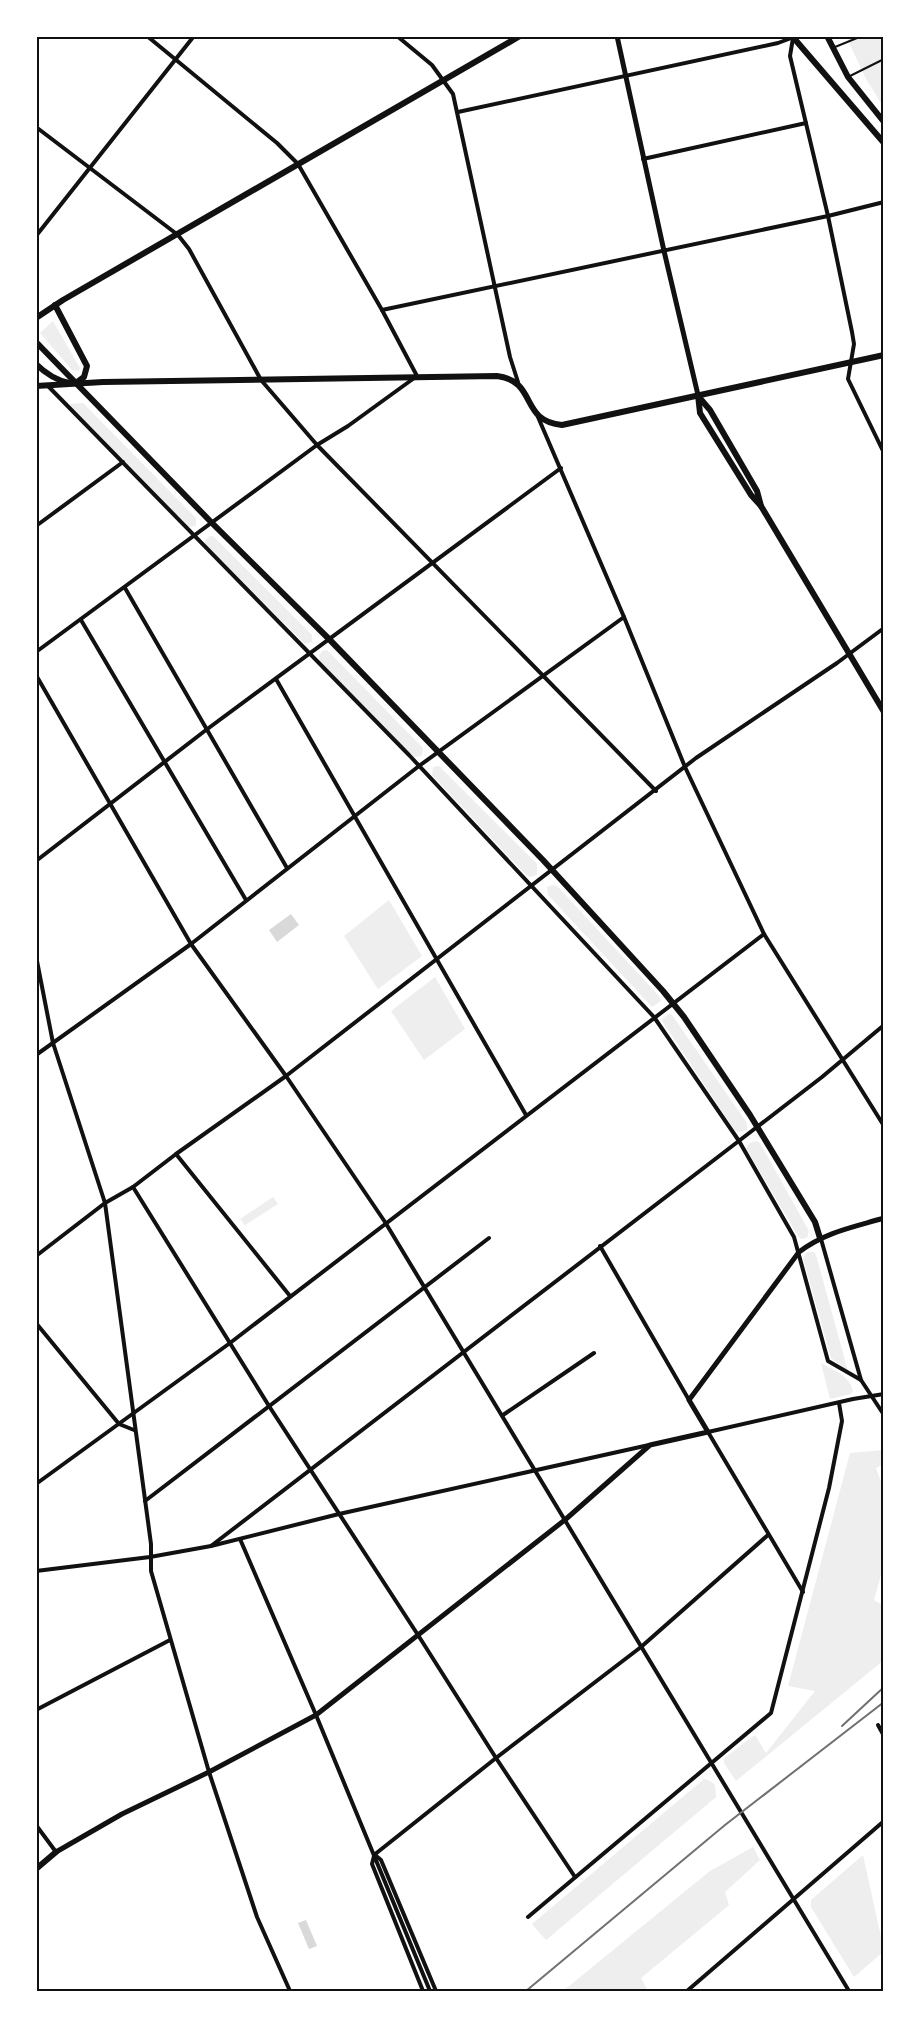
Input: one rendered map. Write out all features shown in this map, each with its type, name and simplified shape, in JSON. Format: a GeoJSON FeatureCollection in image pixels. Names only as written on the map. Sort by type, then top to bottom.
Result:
{"type":"FeatureCollection","features":[{"type":"Feature","properties":{"kind":"main road"},"geometry":{"type":"LineString","coordinates":[[36,318],[520,36]]}},
{"type":"Feature","properties":{"kind":"main road"},"geometry":{"type":"LineString","coordinates":[[793,36],[884,143]]}},
{"type":"Feature","properties":{"kind":"main road"},"geometry":{"type":"LineString","coordinates":[[827,36],[848,76],[884,122]]}},
{"type":"Feature","properties":{"kind":"main road"},"geometry":{"type":"LineString","coordinates":[[55,305],[87,366],[84,377],[76,384]]}},
{"type":"Feature","properties":{"kind":"main road"},"geometry":{"type":"LineString","coordinates":[[36,342],[212,523],[329,639],[552,871],[674,1003],[757,1127],[815,1222],[820,1238]]}},
{"type":"Feature","properties":{"kind":"main road"},"geometry":{"type":"LineString","coordinates":[[36,386],[103,382],[497,376],[518,382],[538,417],[553,424],[562,425],[884,355]]}},
{"type":"Feature","properties":{"kind":"main road"},"geometry":{"type":"LineString","coordinates":[[36,364],[56,379],[76,384]]}},
{"type":"Feature","properties":{"kind":"main road"},"geometry":{"type":"LineString","coordinates":[[698,395],[710,410],[758,491],[761,506],[884,712]]}},
{"type":"Feature","properties":{"kind":"main road"},"geometry":{"type":"LineString","coordinates":[[36,1869],[56,1852]]}},
{"type":"Feature","properties":{"kind":"street"},"geometry":{"type":"LineString","coordinates":[[36,652],[317,445],[348,426],[417,376],[298,164],[277,143],[147,36]]}},
{"type":"Feature","properties":{"kind":"street"},"geometry":{"type":"LineString","coordinates":[[36,236],[194,36]]}},
{"type":"Feature","properties":{"kind":"street"},"geometry":{"type":"LineString","coordinates":[[397,36],[432,65],[453,94],[510,357],[518,382]]}},
{"type":"Feature","properties":{"kind":"street"},"geometry":{"type":"LineString","coordinates":[[617,36],[698,395]]}},
{"type":"Feature","properties":{"kind":"street"},"geometry":{"type":"LineString","coordinates":[[458,112],[778,43],[793,36]]}},
{"type":"Feature","properties":{"kind":"street"},"geometry":{"type":"LineString","coordinates":[[793,36],[790,56],[828,216],[854,344],[848,380],[884,453]]}},
{"type":"Feature","properties":{"kind":"street"},"geometry":{"type":"LineString","coordinates":[[643,159],[806,123]]}},
{"type":"Feature","properties":{"kind":"street"},"geometry":{"type":"LineString","coordinates":[[36,127],[178,235],[189,249],[261,380],[317,445],[656,791]]}},
{"type":"Feature","properties":{"kind":"street"},"geometry":{"type":"LineString","coordinates":[[382,310],[828,216],[884,202]]}},
{"type":"Feature","properties":{"kind":"street"},"geometry":{"type":"LineString","coordinates":[[47,386],[419,766],[654,1017],[739,1141],[794,1236],[828,1361],[840,1370],[861,1380]]}},
{"type":"Feature","properties":{"kind":"street"},"geometry":{"type":"LineString","coordinates":[[538,417],[685,766],[764,933],[884,1126]]}},
{"type":"Feature","properties":{"kind":"street"},"geometry":{"type":"LineString","coordinates":[[36,526],[123,462]]}},
{"type":"Feature","properties":{"kind":"street"},"geometry":{"type":"LineString","coordinates":[[36,861],[206,730],[561,468]]}},
{"type":"Feature","properties":{"kind":"street"},"geometry":{"type":"LineString","coordinates":[[125,588],[287,868]]}},
{"type":"Feature","properties":{"kind":"street"},"geometry":{"type":"LineString","coordinates":[[36,1055],[191,944],[419,766],[624,617]]}},
{"type":"Feature","properties":{"kind":"street"},"geometry":{"type":"LineString","coordinates":[[81,620],[246,900]]}},
{"type":"Feature","properties":{"kind":"street"},"geometry":{"type":"LineString","coordinates":[[36,1256],[105,1203],[133,1187],[286,1076],[656,791],[685,766],[884,628]]}},
{"type":"Feature","properties":{"kind":"street"},"geometry":{"type":"LineString","coordinates":[[36,675],[191,944],[286,1076],[386,1222],[849,1991]]}},
{"type":"Feature","properties":{"kind":"street"},"geometry":{"type":"LineString","coordinates":[[276,679],[435,960],[526,1115]]}},
{"type":"Feature","properties":{"kind":"street"},"geometry":{"type":"LineString","coordinates":[[36,1484],[230,1343],[764,933]]}},
{"type":"Feature","properties":{"kind":"street"},"geometry":{"type":"LineString","coordinates":[[36,956],[53,1043],[105,1203],[151,1544],[151,1571],[209,1772],[256,1917],[290,1991]]}},
{"type":"Feature","properties":{"kind":"street"},"geometry":{"type":"LineString","coordinates":[[211,1546],[739,1141],[884,1025]]}},
{"type":"Feature","properties":{"kind":"street"},"geometry":{"type":"LineString","coordinates":[[176,1154],[290,1296]]}},
{"type":"Feature","properties":{"kind":"street"},"geometry":{"type":"LineString","coordinates":[[133,1187],[269,1406],[575,1877]]}},
{"type":"Feature","properties":{"kind":"street"},"geometry":{"type":"LineString","coordinates":[[689,1400],[799,1252],[833,1232],[884,1218]]}},
{"type":"Feature","properties":{"kind":"street"},"geometry":{"type":"LineString","coordinates":[[145,1502],[489,1238]]}},
{"type":"Feature","properties":{"kind":"street"},"geometry":{"type":"LineString","coordinates":[[820,1238],[861,1380],[884,1415]]}},
{"type":"Feature","properties":{"kind":"street"},"geometry":{"type":"LineString","coordinates":[[600,1246],[803,1593]]}},
{"type":"Feature","properties":{"kind":"street"},"geometry":{"type":"LineString","coordinates":[[36,1323],[119,1424],[135,1430]]}},
{"type":"Feature","properties":{"kind":"street"},"geometry":{"type":"LineString","coordinates":[[503,1415],[594,1353]]}},
{"type":"Feature","properties":{"kind":"street"},"geometry":{"type":"LineString","coordinates":[[36,1571],[150,1557],[211,1546],[339,1514],[884,1394]]}},
{"type":"Feature","properties":{"kind":"street"},"geometry":{"type":"LineString","coordinates":[[528,1917],[711,1761],[771,1713],[830,1488],[842,1420],[839,1403]]}},
{"type":"Feature","properties":{"kind":"street"},"geometry":{"type":"LineString","coordinates":[[36,1825],[56,1852],[122,1814],[209,1772],[316,1715],[566,1519],[650,1445]]}},
{"type":"Feature","properties":{"kind":"street"},"geometry":{"type":"LineString","coordinates":[[423,1991],[372,1864],[374,1855],[641,1647],[768,1535]]}},
{"type":"Feature","properties":{"kind":"street"},"geometry":{"type":"LineString","coordinates":[[240,1539],[316,1715],[430,1991]]}},
{"type":"Feature","properties":{"kind":"street"},"geometry":{"type":"LineString","coordinates":[[36,1710],[170,1640]]}},
{"type":"Feature","properties":{"kind":"street"},"geometry":{"type":"LineString","coordinates":[[878,1725],[884,1736]]}},
{"type":"Feature","properties":{"kind":"street"},"geometry":{"type":"LineString","coordinates":[[687,1991],[884,1821]]}},
{"type":"Feature","properties":{"kind":"street"},"geometry":{"type":"LineString","coordinates":[[374,1855],[381,1860],[436,1991]]}},
{"type":"Feature","properties":{"kind":"lane"},"geometry":{"type":"LineString","coordinates":[[833,48],[862,36]]}},
{"type":"Feature","properties":{"kind":"lane"},"geometry":{"type":"LineString","coordinates":[[848,76],[884,60]]}},
{"type":"Feature","properties":{"kind":"shaded area"},"geometry":{"type":"Polygon","coordinates":[[[846,36],[884,36],[884,108],[865,77],[846,36]]]}},
{"type":"Feature","properties":{"kind":"shaded area"},"geometry":{"type":"Polygon","coordinates":[[[53,321],[80,368],[79,371],[72,370],[40,333],[53,321]]]}},
{"type":"Feature","properties":{"kind":"shaded area"},"geometry":{"type":"Polygon","coordinates":[[[83,403],[196,518],[196,526],[189,527],[69,404],[83,403]]]}},
{"type":"Feature","properties":{"kind":"shaded area"},"geometry":{"type":"Polygon","coordinates":[[[213,536],[312,635],[312,642],[305,644],[205,544],[205,540],[213,536]]]}},
{"type":"Feature","properties":{"kind":"shaded area"},"geometry":{"type":"Polygon","coordinates":[[[327,650],[423,748],[422,756],[414,757],[320,662],[319,655],[322,651],[327,650]]]}},
{"type":"Feature","properties":{"kind":"shaded area"},"geometry":{"type":"Polygon","coordinates":[[[439,766],[537,864],[537,875],[530,877],[526,875],[432,775],[433,767],[439,766]]]}},
{"type":"Feature","properties":{"kind":"shaded area"},"geometry":{"type":"Polygon","coordinates":[[[557,886],[660,997],[661,1001],[652,1007],[548,895],[547,887],[557,886]]]}},
{"type":"Feature","properties":{"kind":"shaded area"},"geometry":{"type":"Polygon","coordinates":[[[389,900],[422,956],[378,989],[344,936],[389,900]]]}},
{"type":"Feature","properties":{"kind":"shaded area"},"geometry":{"type":"Polygon","coordinates":[[[291,914],[299,925],[277,942],[269,930],[291,914]]]}},
{"type":"Feature","properties":{"kind":"shaded area"},"geometry":{"type":"Polygon","coordinates":[[[435,977],[465,1029],[424,1060],[391,1011],[435,977]]]}},
{"type":"Feature","properties":{"kind":"shaded area"},"geometry":{"type":"Polygon","coordinates":[[[669,1014],[672,1015],[747,1123],[747,1130],[735,1131],[662,1021],[669,1014]]]}},
{"type":"Feature","properties":{"kind":"shaded area"},"geometry":{"type":"Polygon","coordinates":[[[757,1141],[809,1231],[807,1238],[801,1239],[798,1236],[747,1150],[751,1142],[757,1141]]]}},
{"type":"Feature","properties":{"kind":"shaded area"},"geometry":{"type":"Polygon","coordinates":[[[273,1197],[278,1204],[245,1225],[240,1219],[273,1197]]]}},
{"type":"Feature","properties":{"kind":"shaded area"},"geometry":{"type":"Polygon","coordinates":[[[807,1252],[814,1252],[816,1255],[848,1371],[831,1358],[803,1258],[807,1252]]]}},
{"type":"Feature","properties":{"kind":"shaded area"},"geometry":{"type":"Polygon","coordinates":[[[821,1363],[845,1377],[853,1391],[851,1394],[830,1399],[821,1363]]]}},
{"type":"Feature","properties":{"kind":"shaded area"},"geometry":{"type":"Polygon","coordinates":[[[884,1450],[884,1464],[876,1468],[884,1490],[884,1564],[874,1600],[884,1606],[884,1660],[736,1781],[724,1763],[724,1758],[755,1735],[766,1753],[815,1691],[788,1686],[850,1453],[884,1450]]]}},
{"type":"Feature","properties":{"kind":"shaded area"},"geometry":{"type":"Polygon","coordinates":[[[704,1779],[715,1785],[716,1797],[546,1940],[532,1924],[704,1779]]]}},
{"type":"Feature","properties":{"kind":"shaded area"},"geometry":{"type":"Polygon","coordinates":[[[753,1847],[760,1860],[725,1892],[729,1905],[641,1978],[648,1991],[563,1991],[710,1871],[753,1847]]]}},
{"type":"Feature","properties":{"kind":"shaded area"},"geometry":{"type":"Polygon","coordinates":[[[863,1855],[884,1951],[854,1977],[811,1907],[811,1900],[863,1855]]]}},
{"type":"Feature","properties":{"kind":"shaded area"},"geometry":{"type":"Polygon","coordinates":[[[306,1920],[317,1946],[309,1949],[298,1923],[306,1920]]]}},
{"type":"Feature","properties":{"kind":"railway"},"geometry":{"type":"LineString","coordinates":[[842,1726],[884,1687]]}},
{"type":"Feature","properties":{"kind":"railway"},"geometry":{"type":"LineString","coordinates":[[526,1991],[725,1825],[884,1702]]}}]}
